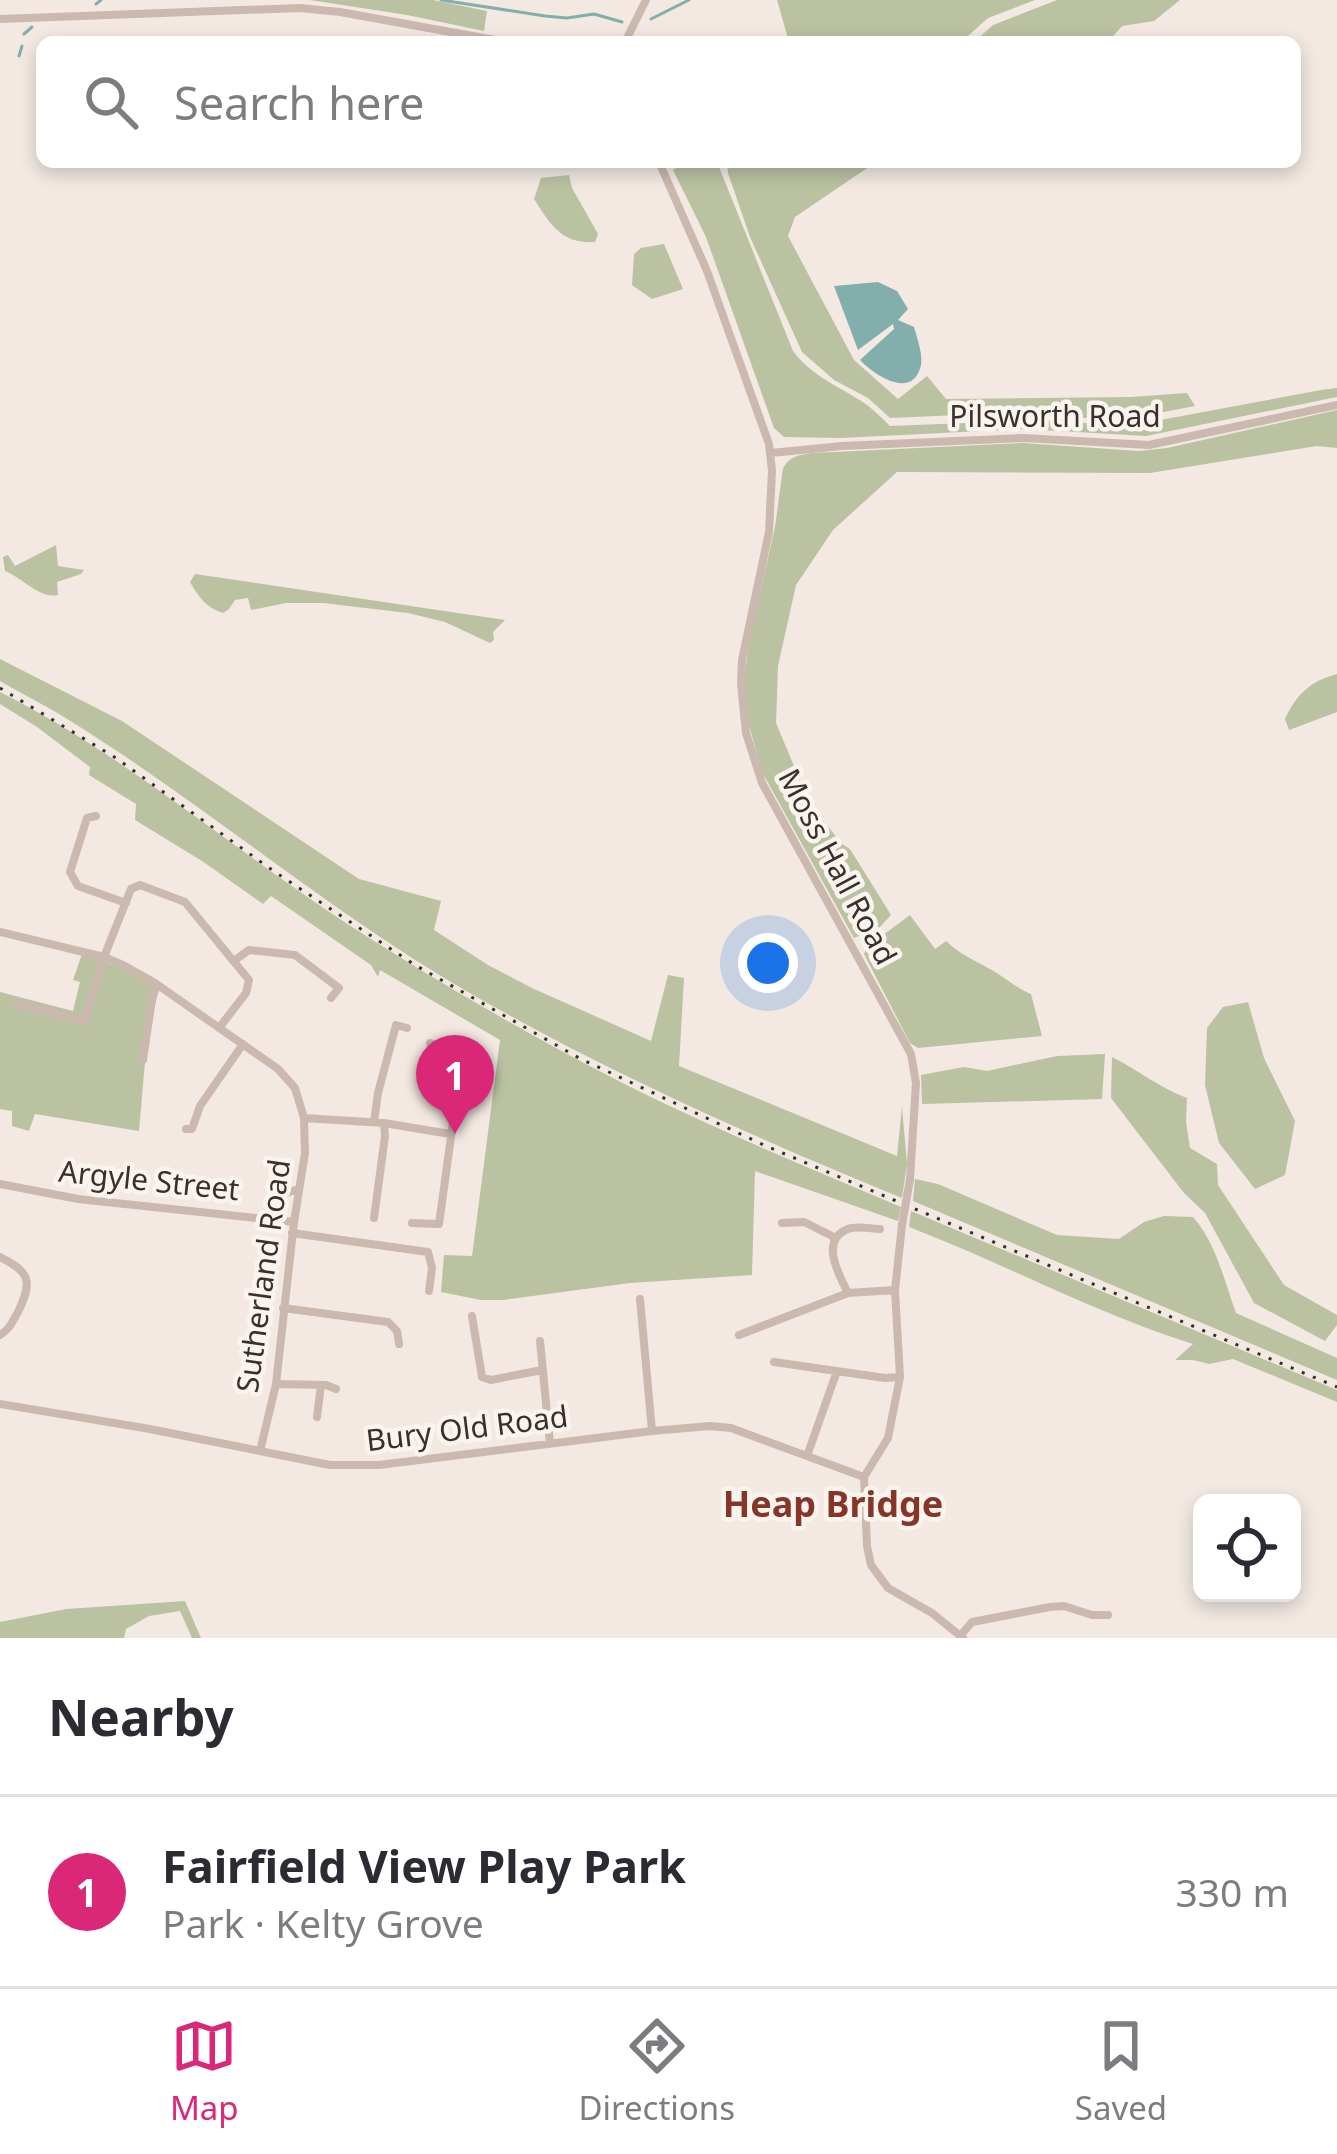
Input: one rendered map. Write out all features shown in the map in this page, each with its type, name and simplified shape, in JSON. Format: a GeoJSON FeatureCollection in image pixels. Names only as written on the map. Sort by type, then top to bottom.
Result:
{"type":"FeatureCollection","features":[{"type":"Feature","properties":{"kind":"street"},"geometry":{"type":"LineString","coordinates":[[628,36],[646,0]]}},
{"type":"Feature","properties":{"kind":"street"},"geometry":{"type":"LineString","coordinates":[[0,19],[120,17],[266,4],[473,36]]}},
{"type":"Feature","properties":{"kind":"street","name":"Moss Hall Road"},"geometry":{"type":"LineString","coordinates":[[662,168],[720,303],[771,454],[769,532],[742,660],[746,733],[762,783],[911,1054],[916,1083],[910,1179],[895,1290],[900,1377],[888,1438],[864,1477]]}},
{"type":"Feature","properties":{"kind":"street","name":"Pilsworth Road"},"geometry":{"type":"LineString","coordinates":[[771,454],[1024,438],[1149,445],[1337,405]]}},
{"type":"Feature","properties":{"kind":"street"},"geometry":{"type":"LineString","coordinates":[[96,816],[86,818],[70,872],[78,886],[126,903]]}},
{"type":"Feature","properties":{"kind":"street"},"geometry":{"type":"LineString","coordinates":[[16,1004],[85,1021],[131,889],[140,885],[185,902],[249,980],[246,993],[219,1028]]}},
{"type":"Feature","properties":{"kind":"street","name":"Sutherland Road"},"geometry":{"type":"LineString","coordinates":[[0,932],[123,965],[278,1069],[295,1088],[304,1118],[305,1153],[276,1384],[260,1451]]}},
{"type":"Feature","properties":{"kind":"street"},"geometry":{"type":"LineString","coordinates":[[235,960],[249,950],[296,955],[339,988],[331,998]]}},
{"type":"Feature","properties":{"kind":"street"},"geometry":{"type":"LineString","coordinates":[[142,1060],[157,985]]}},
{"type":"Feature","properties":{"kind":"street"},"geometry":{"type":"LineString","coordinates":[[374,1218],[385,1136],[379,1123],[378,1094],[396,1025],[407,1028]]}},
{"type":"Feature","properties":{"kind":"street"},"geometry":{"type":"LineString","coordinates":[[412,1222],[439,1224],[466,1054],[430,1043]]}},
{"type":"Feature","properties":{"kind":"street"},"geometry":{"type":"LineString","coordinates":[[186,1129],[192,1129],[200,1106],[243,1044]]}},
{"type":"Feature","properties":{"kind":"street"},"geometry":{"type":"LineString","coordinates":[[304,1118],[450,1134]]}},
{"type":"Feature","properties":{"kind":"street","name":"Argyle Street"},"geometry":{"type":"LineString","coordinates":[[0,1184],[78,1199],[260,1218],[428,1252],[429,1291]]}},
{"type":"Feature","properties":{"kind":"street"},"geometry":{"type":"LineString","coordinates":[[260,1218],[286,1192],[298,1190]]}},
{"type":"Feature","properties":{"kind":"street"},"geometry":{"type":"LineString","coordinates":[[782,1223],[803,1222],[836,1238]]}},
{"type":"Feature","properties":{"kind":"street"},"geometry":{"type":"LineString","coordinates":[[848,1293],[834,1263],[836,1238],[848,1229],[880,1229]]}},
{"type":"Feature","properties":{"kind":"street"},"geometry":{"type":"LineString","coordinates":[[0,1257],[17,1266],[28,1283],[15,1318],[0,1336]]}},
{"type":"Feature","properties":{"kind":"street"},"geometry":{"type":"LineString","coordinates":[[740,1335],[848,1293],[895,1290]]}},
{"type":"Feature","properties":{"kind":"street"},"geometry":{"type":"LineString","coordinates":[[640,1299],[652,1430]]}},
{"type":"Feature","properties":{"kind":"street"},"geometry":{"type":"LineString","coordinates":[[283,1308],[382,1316],[397,1331],[399,1344]]}},
{"type":"Feature","properties":{"kind":"street"},"geometry":{"type":"LineString","coordinates":[[472,1316],[482,1377],[491,1380],[542,1370]]}},
{"type":"Feature","properties":{"kind":"street"},"geometry":{"type":"LineString","coordinates":[[540,1341],[550,1444]]}},
{"type":"Feature","properties":{"kind":"street"},"geometry":{"type":"LineString","coordinates":[[774,1362],[900,1377]]}},
{"type":"Feature","properties":{"kind":"street"},"geometry":{"type":"LineString","coordinates":[[806,1456],[836,1372]]}},
{"type":"Feature","properties":{"kind":"street"},"geometry":{"type":"LineString","coordinates":[[276,1384],[336,1389]]}},
{"type":"Feature","properties":{"kind":"street"},"geometry":{"type":"LineString","coordinates":[[317,1417],[321,1385]]}},
{"type":"Feature","properties":{"kind":"street","name":"Bury Old Road"},"geometry":{"type":"LineString","coordinates":[[0,1404],[350,1466],[710,1426],[731,1428],[864,1477]]}},
{"type":"Feature","properties":{"kind":"street"},"geometry":{"type":"LineString","coordinates":[[864,1477],[867,1546],[879,1579],[962,1637],[972,1622],[1050,1606],[1108,1615]]}},
{"type":"Feature","properties":{"kind":"green space"},"geometry":{"type":"Polygon","coordinates":[[[310,0],[433,0],[487,11],[484,31],[310,0]]]}},
{"type":"Feature","properties":{"kind":"green space"},"geometry":{"type":"Polygon","coordinates":[[[777,0],[1035,0],[988,18],[968,36],[787,36],[777,0]]]}},
{"type":"Feature","properties":{"kind":"green space"},"geometry":{"type":"Polygon","coordinates":[[[1057,0],[1180,0],[1154,21],[1122,26],[1113,36],[981,36],[993,25],[1057,0]]]}},
{"type":"Feature","properties":{"kind":"green space"},"geometry":{"type":"Polygon","coordinates":[[[719,168],[793,351],[815,373],[867,405],[890,426],[1043,420],[1128,426],[1321,390],[1337,388],[1337,397],[1146,436],[1023,429],[784,437],[774,428],[706,237],[673,170],[719,168]]]}},
{"type":"Feature","properties":{"kind":"green space"},"geometry":{"type":"Polygon","coordinates":[[[728,168],[867,168],[795,217],[788,236],[854,360],[898,399],[927,376],[946,399],[1187,393],[1195,406],[1127,419],[890,418],[802,352],[750,237],[728,168]]]}},
{"type":"Feature","properties":{"kind":"green space"},"geometry":{"type":"Polygon","coordinates":[[[569,175],[598,234],[595,242],[565,236],[534,199],[541,178],[569,175]]]}},
{"type":"Feature","properties":{"kind":"green space"},"geometry":{"type":"Polygon","coordinates":[[[664,244],[683,289],[652,299],[632,285],[634,254],[664,244]]]}},
{"type":"Feature","properties":{"kind":"green space"},"geometry":{"type":"Polygon","coordinates":[[[1337,410],[1337,448],[1317,446],[1150,473],[897,472],[833,530],[796,585],[778,666],[776,723],[810,804],[850,849],[891,915],[880,927],[854,938],[762,772],[748,722],[745,672],[749,641],[786,464],[812,453],[1023,443],[1139,451],[1337,410]]]}},
{"type":"Feature","properties":{"kind":"green space"},"geometry":{"type":"Polygon","coordinates":[[[56,545],[58,566],[84,570],[57,582],[58,595],[38,591],[5,571],[3,557],[8,555],[15,566],[56,545]]]}},
{"type":"Feature","properties":{"kind":"green space"},"geometry":{"type":"Polygon","coordinates":[[[195,574],[505,620],[490,643],[445,622],[408,613],[323,603],[251,610],[248,598],[235,600],[223,613],[196,592],[190,582],[195,574]]]}},
{"type":"Feature","properties":{"kind":"green space"},"geometry":{"type":"Polygon","coordinates":[[[0,659],[122,721],[359,879],[441,901],[434,930],[532,988],[651,1041],[668,975],[684,978],[679,1066],[897,1156],[902,1107],[907,1164],[902,1198],[667,1096],[441,976],[347,915],[119,752],[0,681],[0,659]]]}},
{"type":"Feature","properties":{"kind":"green space"},"geometry":{"type":"Polygon","coordinates":[[[1337,674],[1337,712],[1289,730],[1285,719],[1299,696],[1337,674]]]}},
{"type":"Feature","properties":{"kind":"green space"},"geometry":{"type":"Polygon","coordinates":[[[0,692],[91,744],[349,925],[477,1003],[645,1094],[901,1207],[898,1221],[755,1171],[752,1275],[630,1283],[503,1300],[441,1292],[444,1255],[472,1256],[500,1040],[380,970],[378,977],[371,965],[271,896],[263,904],[135,820],[136,804],[89,775],[90,767],[0,704],[0,692]]]}},
{"type":"Feature","properties":{"kind":"green space"},"geometry":{"type":"Polygon","coordinates":[[[910,915],[935,949],[946,941],[1031,994],[1042,1036],[918,1048],[910,1043],[864,954],[910,915]]]}},
{"type":"Feature","properties":{"kind":"green space"},"geometry":{"type":"Polygon","coordinates":[[[82,954],[158,989],[139,1131],[35,1114],[29,1131],[12,1126],[12,1111],[0,1109],[0,992],[73,1011],[80,982],[73,980],[82,954]]]}},
{"type":"Feature","properties":{"kind":"green space"},"geometry":{"type":"Polygon","coordinates":[[[1248,1002],[1264,1058],[1295,1121],[1285,1175],[1255,1189],[1219,1143],[1205,1085],[1207,1028],[1223,1007],[1248,1002]]]}},
{"type":"Feature","properties":{"kind":"green space"},"geometry":{"type":"Polygon","coordinates":[[[1105,1054],[1102,1099],[922,1104],[921,1075],[1105,1054]]]}},
{"type":"Feature","properties":{"kind":"green space"},"geometry":{"type":"Polygon","coordinates":[[[1112,1057],[1187,1098],[1190,1148],[1217,1164],[1218,1185],[1284,1285],[1337,1315],[1337,1325],[1325,1341],[1254,1303],[1205,1213],[1184,1193],[1111,1098],[1112,1057]]]}},
{"type":"Feature","properties":{"kind":"green space"},"geometry":{"type":"Polygon","coordinates":[[[915,1179],[938,1184],[1057,1235],[1119,1239],[1144,1222],[1164,1216],[1193,1217],[1214,1250],[1236,1313],[1337,1358],[1337,1380],[913,1201],[915,1179]]]}},
{"type":"Feature","properties":{"kind":"green space"},"geometry":{"type":"Polygon","coordinates":[[[911,1211],[1337,1390],[1337,1402],[1233,1359],[1209,1364],[1175,1360],[1193,1344],[909,1227],[911,1211]]]}},
{"type":"Feature","properties":{"kind":"green space"},"geometry":{"type":"Polygon","coordinates":[[[185,1601],[201,1638],[192,1638],[180,1611],[149,1616],[126,1629],[124,1638],[0,1638],[0,1622],[66,1609],[185,1601]]]}},
{"type":"Feature","properties":{"kind":"water"},"geometry":{"type":"Polygon","coordinates":[[[878,282],[897,291],[908,309],[898,320],[914,327],[921,365],[910,382],[883,378],[860,360],[894,329],[893,324],[858,350],[834,286],[878,282]]]}},
{"type":"Feature","properties":{"kind":"waterway"},"geometry":{"type":"LineString","coordinates":[[96,4],[101,0]]}},
{"type":"Feature","properties":{"kind":"waterway"},"geometry":{"type":"LineString","coordinates":[[441,0],[545,16],[594,14],[622,22]]}},
{"type":"Feature","properties":{"kind":"waterway"},"geometry":{"type":"LineString","coordinates":[[651,19],[689,0]]}},
{"type":"Feature","properties":{"kind":"waterway"},"geometry":{"type":"LineString","coordinates":[[24,34],[32,27]]}},
{"type":"Feature","properties":{"kind":"waterway"},"geometry":{"type":"LineString","coordinates":[[19,56],[22,46]]}},
{"type":"Feature","properties":{"kind":"railway"},"geometry":{"type":"LineString","coordinates":[[0,688],[116,758],[415,965],[579,1058],[766,1146],[1337,1387]]}},
{"type":"Feature","properties":{"kind":"place","name":"Fairfield View Play Park"},"geometry":{"type":"Point","coordinates":[455,1134]}},
{"type":"Feature","properties":{"kind":"district","name":"Heap Bridge"},"geometry":{"type":"Point","coordinates":[833,1504]}}]}
